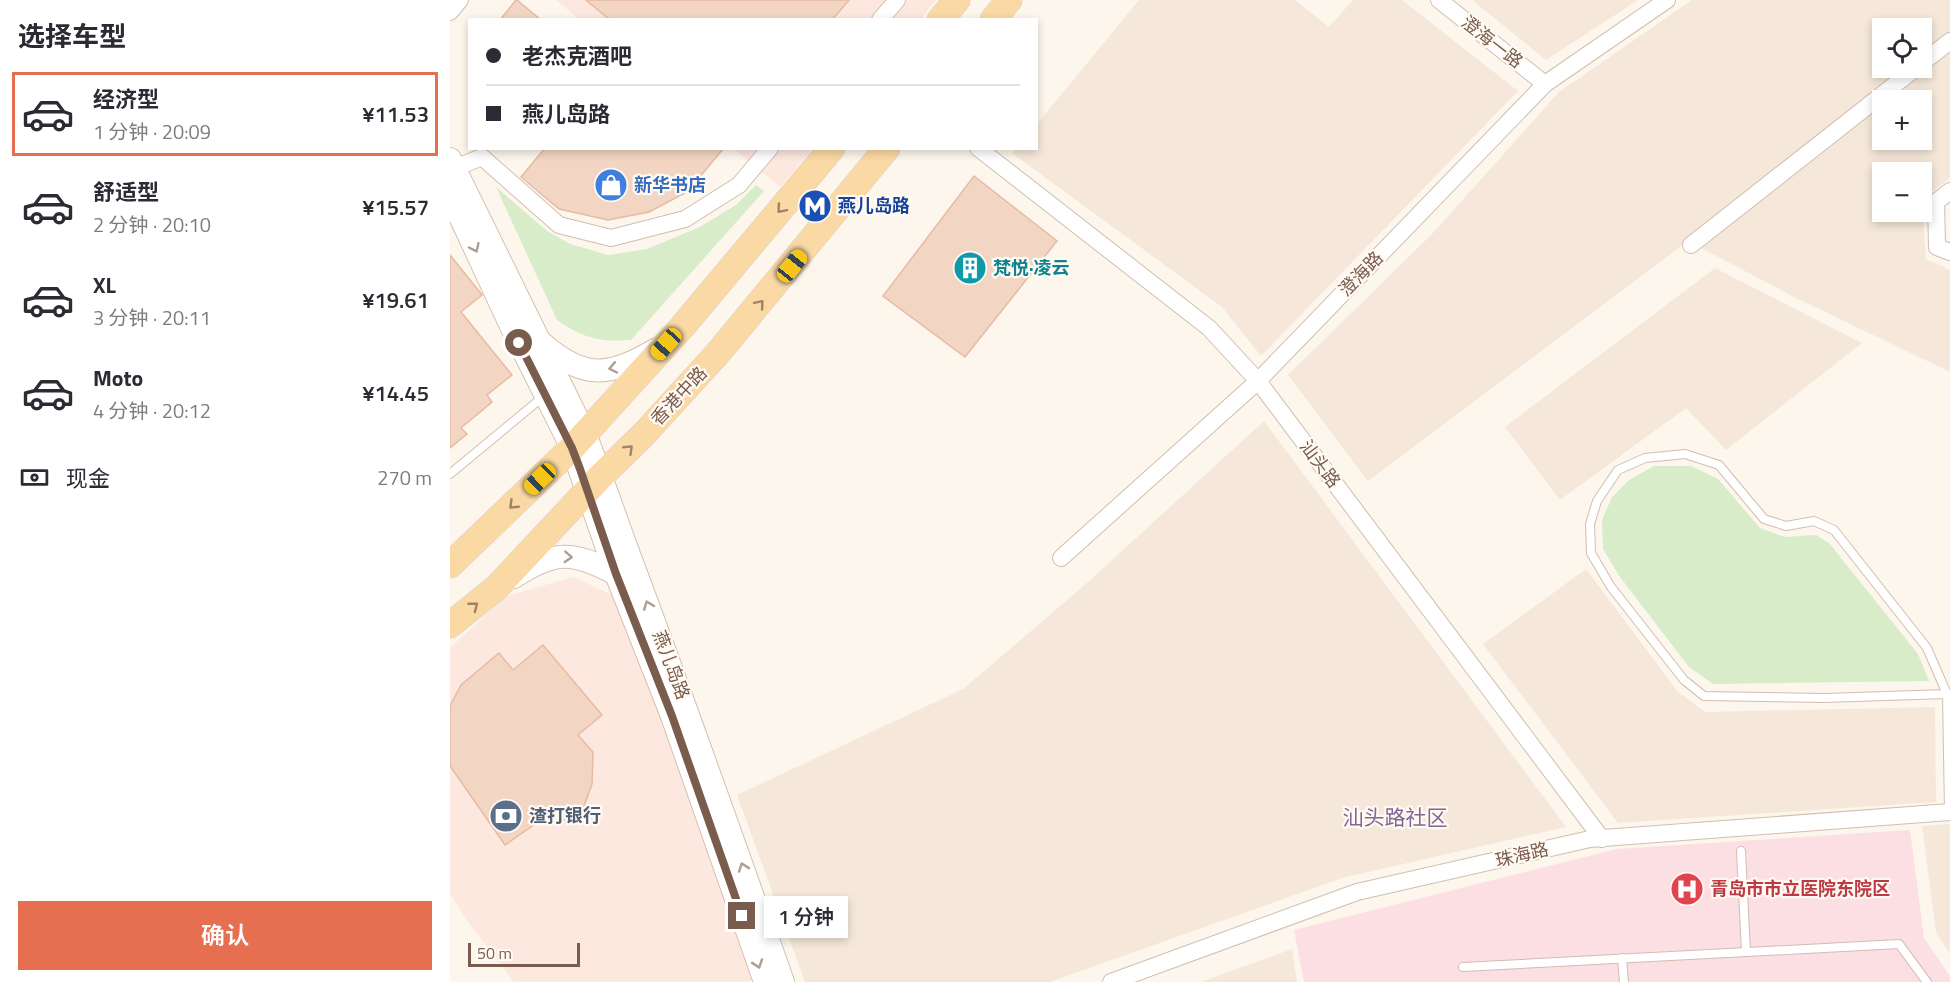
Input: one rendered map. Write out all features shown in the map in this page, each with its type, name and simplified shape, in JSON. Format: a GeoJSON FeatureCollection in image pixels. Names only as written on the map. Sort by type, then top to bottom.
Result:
{"type":"FeatureCollection","features":[{"type":"Feature","properties":{"kind":"main road"},"geometry":{"type":"LineString","coordinates":[[942,18],[957,0]]}},
{"type":"Feature","properties":{"kind":"main road"},"geometry":{"type":"LineString","coordinates":[[995,18],[1009,0]]}},
{"type":"Feature","properties":{"kind":"main road"},"geometry":{"type":"LineString","coordinates":[[455,557],[578,441],[666,344],[830,150]]}},
{"type":"Feature","properties":{"kind":"main road","name":"香港中路"},"geometry":{"type":"LineString","coordinates":[[450,625],[497,587],[644,434],[718,353],[792,266],[885,150]]}},
{"type":"Feature","properties":{"kind":"main road","name":"燕儿岛路"},"geometry":{"type":"LineString","coordinates":[[452,163],[538,340],[595,483],[622,536],[687,707],[783,982]]}},
{"type":"Feature","properties":{"kind":"main road","name":"燕儿岛路"},"geometry":{"type":"LineString","coordinates":[[450,195],[545,395],[578,441]]}},
{"type":"Feature","properties":{"kind":"main road"},"geometry":{"type":"LineString","coordinates":[[538,340],[558,357],[577,368],[604,371],[629,365],[666,344]]}},
{"type":"Feature","properties":{"kind":"main road","name":"燕儿岛路"},"geometry":{"type":"LineString","coordinates":[[595,483],[616,574],[672,716],[765,982]]}},
{"type":"Feature","properties":{"kind":"main road"},"geometry":{"type":"LineString","coordinates":[[497,587],[536,562],[566,555],[591,561],[616,574]]}},
{"type":"Feature","properties":{"kind":"street"},"geometry":{"type":"LineString","coordinates":[[450,12],[460,0]]}},
{"type":"Feature","properties":{"kind":"street"},"geometry":{"type":"LineString","coordinates":[[882,18],[897,0]]}},
{"type":"Feature","properties":{"kind":"street","name":"澄海一路"},"geometry":{"type":"LineString","coordinates":[[1439,0],[1545,84]]}},
{"type":"Feature","properties":{"kind":"street","name":"澄海路"},"geometry":{"type":"LineString","coordinates":[[1061,558],[1258,381],[1545,84],[1667,0]]}},
{"type":"Feature","properties":{"kind":"street"},"geometry":{"type":"LineString","coordinates":[[1932,55],[1950,41]]}},
{"type":"Feature","properties":{"kind":"street"},"geometry":{"type":"LineString","coordinates":[[1691,245],[1903,78]]}},
{"type":"Feature","properties":{"kind":"street"},"geometry":{"type":"LineString","coordinates":[[452,163],[482,157],[558,225],[611,238],[685,219],[739,185],[768,150]]}},
{"type":"Feature","properties":{"kind":"street","name":"汕头路"},"geometry":{"type":"LineString","coordinates":[[981,150],[1209,328],[1258,381],[1602,839]]}},
{"type":"Feature","properties":{"kind":"street"},"geometry":{"type":"LineString","coordinates":[[1950,191],[1936,202],[1937,247],[1950,252]]}},
{"type":"Feature","properties":{"kind":"street","name":"珠海路"},"geometry":{"type":"LineString","coordinates":[[1111,982],[1357,892],[1590,839],[1950,812]]}},
{"type":"Feature","properties":{"kind":"lane"},"geometry":{"type":"LineString","coordinates":[[450,474],[545,395]]}},
{"type":"Feature","properties":{"kind":"lane"},"geometry":{"type":"LineString","coordinates":[[1947,694],[1824,698],[1704,696],[1684,680],[1611,587],[1591,553],[1590,524],[1597,501],[1618,470],[1645,458],[1684,454],[1719,465],[1764,519],[1786,526],[1814,521],[1834,530],[1927,648],[1947,694],[1950,812]]}},
{"type":"Feature","properties":{"kind":"lane"},"geometry":{"type":"LineString","coordinates":[[1742,851],[1746,952]]}},
{"type":"Feature","properties":{"kind":"lane"},"geometry":{"type":"LineString","coordinates":[[1463,967],[1899,944],[1927,982]]}},
{"type":"Feature","properties":{"kind":"lane"},"geometry":{"type":"LineString","coordinates":[[1622,958],[1624,982]]}},
{"type":"Feature","properties":{"kind":"shaded area"},"geometry":{"type":"Polygon","coordinates":[[[556,0],[936,0],[922,18],[578,18],[556,0]]]}},
{"type":"Feature","properties":{"kind":"shaded area"},"geometry":{"type":"Polygon","coordinates":[[[1139,0],[1295,0],[1329,27],[1353,0],[1402,0],[1518,91],[1261,356],[1222,307],[1012,153],[1015,150],[1038,150],[1038,123],[1139,0]]]}},
{"type":"Feature","properties":{"kind":"shaded area"},"geometry":{"type":"Polygon","coordinates":[[[1472,0],[1638,0],[1546,60],[1472,0]]]}},
{"type":"Feature","properties":{"kind":"shaded area"},"geometry":{"type":"Polygon","coordinates":[[[1692,0],[1950,0],[1950,178],[1932,192],[1932,162],[1872,162],[1872,222],[1923,222],[1926,259],[1950,270],[1950,372],[1794,297],[1688,241],[1368,481],[1288,375],[1432,234],[1559,92],[1692,0]]]}},
{"type":"Feature","properties":{"kind":"shaded area"},"geometry":{"type":"Polygon","coordinates":[[[735,150],[811,150],[780,187],[735,150]]]}},
{"type":"Feature","properties":{"kind":"shaded area"},"geometry":{"type":"Polygon","coordinates":[[[1715,268],[1862,343],[1726,450],[1686,408],[1560,500],[1505,427],[1715,268]]]}},
{"type":"Feature","properties":{"kind":"shaded area"},"geometry":{"type":"Polygon","coordinates":[[[1264,421],[1566,827],[1342,878],[1050,982],[805,982],[737,795],[963,689],[1088,582],[1264,421]]]}},
{"type":"Feature","properties":{"kind":"shaded area"},"geometry":{"type":"Polygon","coordinates":[[[1586,569],[1677,691],[1705,712],[1935,707],[1936,802],[1618,823],[1483,644],[1586,569]]]}},
{"type":"Feature","properties":{"kind":"shaded area"},"geometry":{"type":"Polygon","coordinates":[[[573,577],[617,597],[675,736],[752,980],[747,982],[514,982],[471,926],[450,894],[450,648],[504,597],[573,577]]]}},
{"type":"Feature","properties":{"kind":"shaded area"},"geometry":{"type":"Polygon","coordinates":[[[1950,824],[1950,954],[1936,933],[1922,826],[1950,824]]]}},
{"type":"Feature","properties":{"kind":"shaded area","name":"青岛市市立医院东院区"},"geometry":{"type":"Polygon","coordinates":[[[1910,830],[1924,938],[1950,976],[1950,982],[1304,982],[1294,930],[1617,849],[1910,830]]]}},
{"type":"Feature","properties":{"kind":"shaded area"},"geometry":{"type":"Polygon","coordinates":[[[1292,949],[1297,982],[1201,982],[1292,949]]]}},
{"type":"Feature","properties":{"kind":"green space"},"geometry":{"type":"Polygon","coordinates":[[[756,185],[764,191],[631,340],[600,339],[583,335],[557,320],[496,187],[547,231],[570,244],[608,255],[647,249],[700,227],[736,205],[756,185]]]}},
{"type":"Feature","properties":{"kind":"green space"},"geometry":{"type":"Polygon","coordinates":[[[1654,466],[1691,466],[1718,479],[1760,528],[1785,537],[1816,535],[1829,543],[1918,654],[1929,681],[1713,684],[1689,667],[1620,577],[1603,549],[1602,520],[1612,497],[1629,480],[1654,466]]]}},
{"type":"Feature","properties":{"kind":"building"},"geometry":{"type":"Polygon","coordinates":[[[517,0],[539,18],[502,18],[517,0]]]}},
{"type":"Feature","properties":{"kind":"building"},"geometry":{"type":"Polygon","coordinates":[[[586,0],[849,0],[834,18],[608,18],[586,0]]]}},
{"type":"Feature","properties":{"kind":"building","name":"新华书店"},"geometry":{"type":"Polygon","coordinates":[[[543,150],[722,150],[687,192],[649,212],[608,220],[559,209],[521,177],[543,150]]]}},
{"type":"Feature","properties":{"kind":"building","name":"梵悦·凌云"},"geometry":{"type":"Polygon","coordinates":[[[974,176],[1057,241],[965,357],[883,296],[974,176]]]}},
{"type":"Feature","properties":{"kind":"building"},"geometry":{"type":"Polygon","coordinates":[[[450,255],[482,295],[461,312],[512,375],[487,395],[492,402],[461,428],[467,434],[450,448],[450,255]]]}},
{"type":"Feature","properties":{"kind":"building"},"geometry":{"type":"Polygon","coordinates":[[[543,645],[602,715],[578,735],[593,752],[592,784],[584,806],[564,820],[557,809],[505,845],[450,766],[450,706],[461,685],[499,653],[513,670],[543,645]]]}},
{"type":"Feature","properties":{"kind":"place","name":"新华书店"},"geometry":{"type":"Point","coordinates":[611,185]}},
{"type":"Feature","properties":{"kind":"place","name":"燕儿岛路"},"geometry":{"type":"Point","coordinates":[815,206]}},
{"type":"Feature","properties":{"kind":"place","name":"梵悦·凌云"},"geometry":{"type":"Point","coordinates":[970,268]}},
{"type":"Feature","properties":{"kind":"place","name":"渣打银行"},"geometry":{"type":"Point","coordinates":[506,816]}},
{"type":"Feature","properties":{"kind":"place","name":"青岛市市立医院东院区"},"geometry":{"type":"Point","coordinates":[1687,889]}},
{"type":"Feature","properties":{"kind":"district","name":"汕头路社区"},"geometry":{"type":"Point","coordinates":[1395,818]}},
{"type":"Feature","properties":{"kind":"route"},"geometry":{"type":"LineString","coordinates":[[519,343],[572,448],[616,574],[672,716],[742,916]]}}]}
